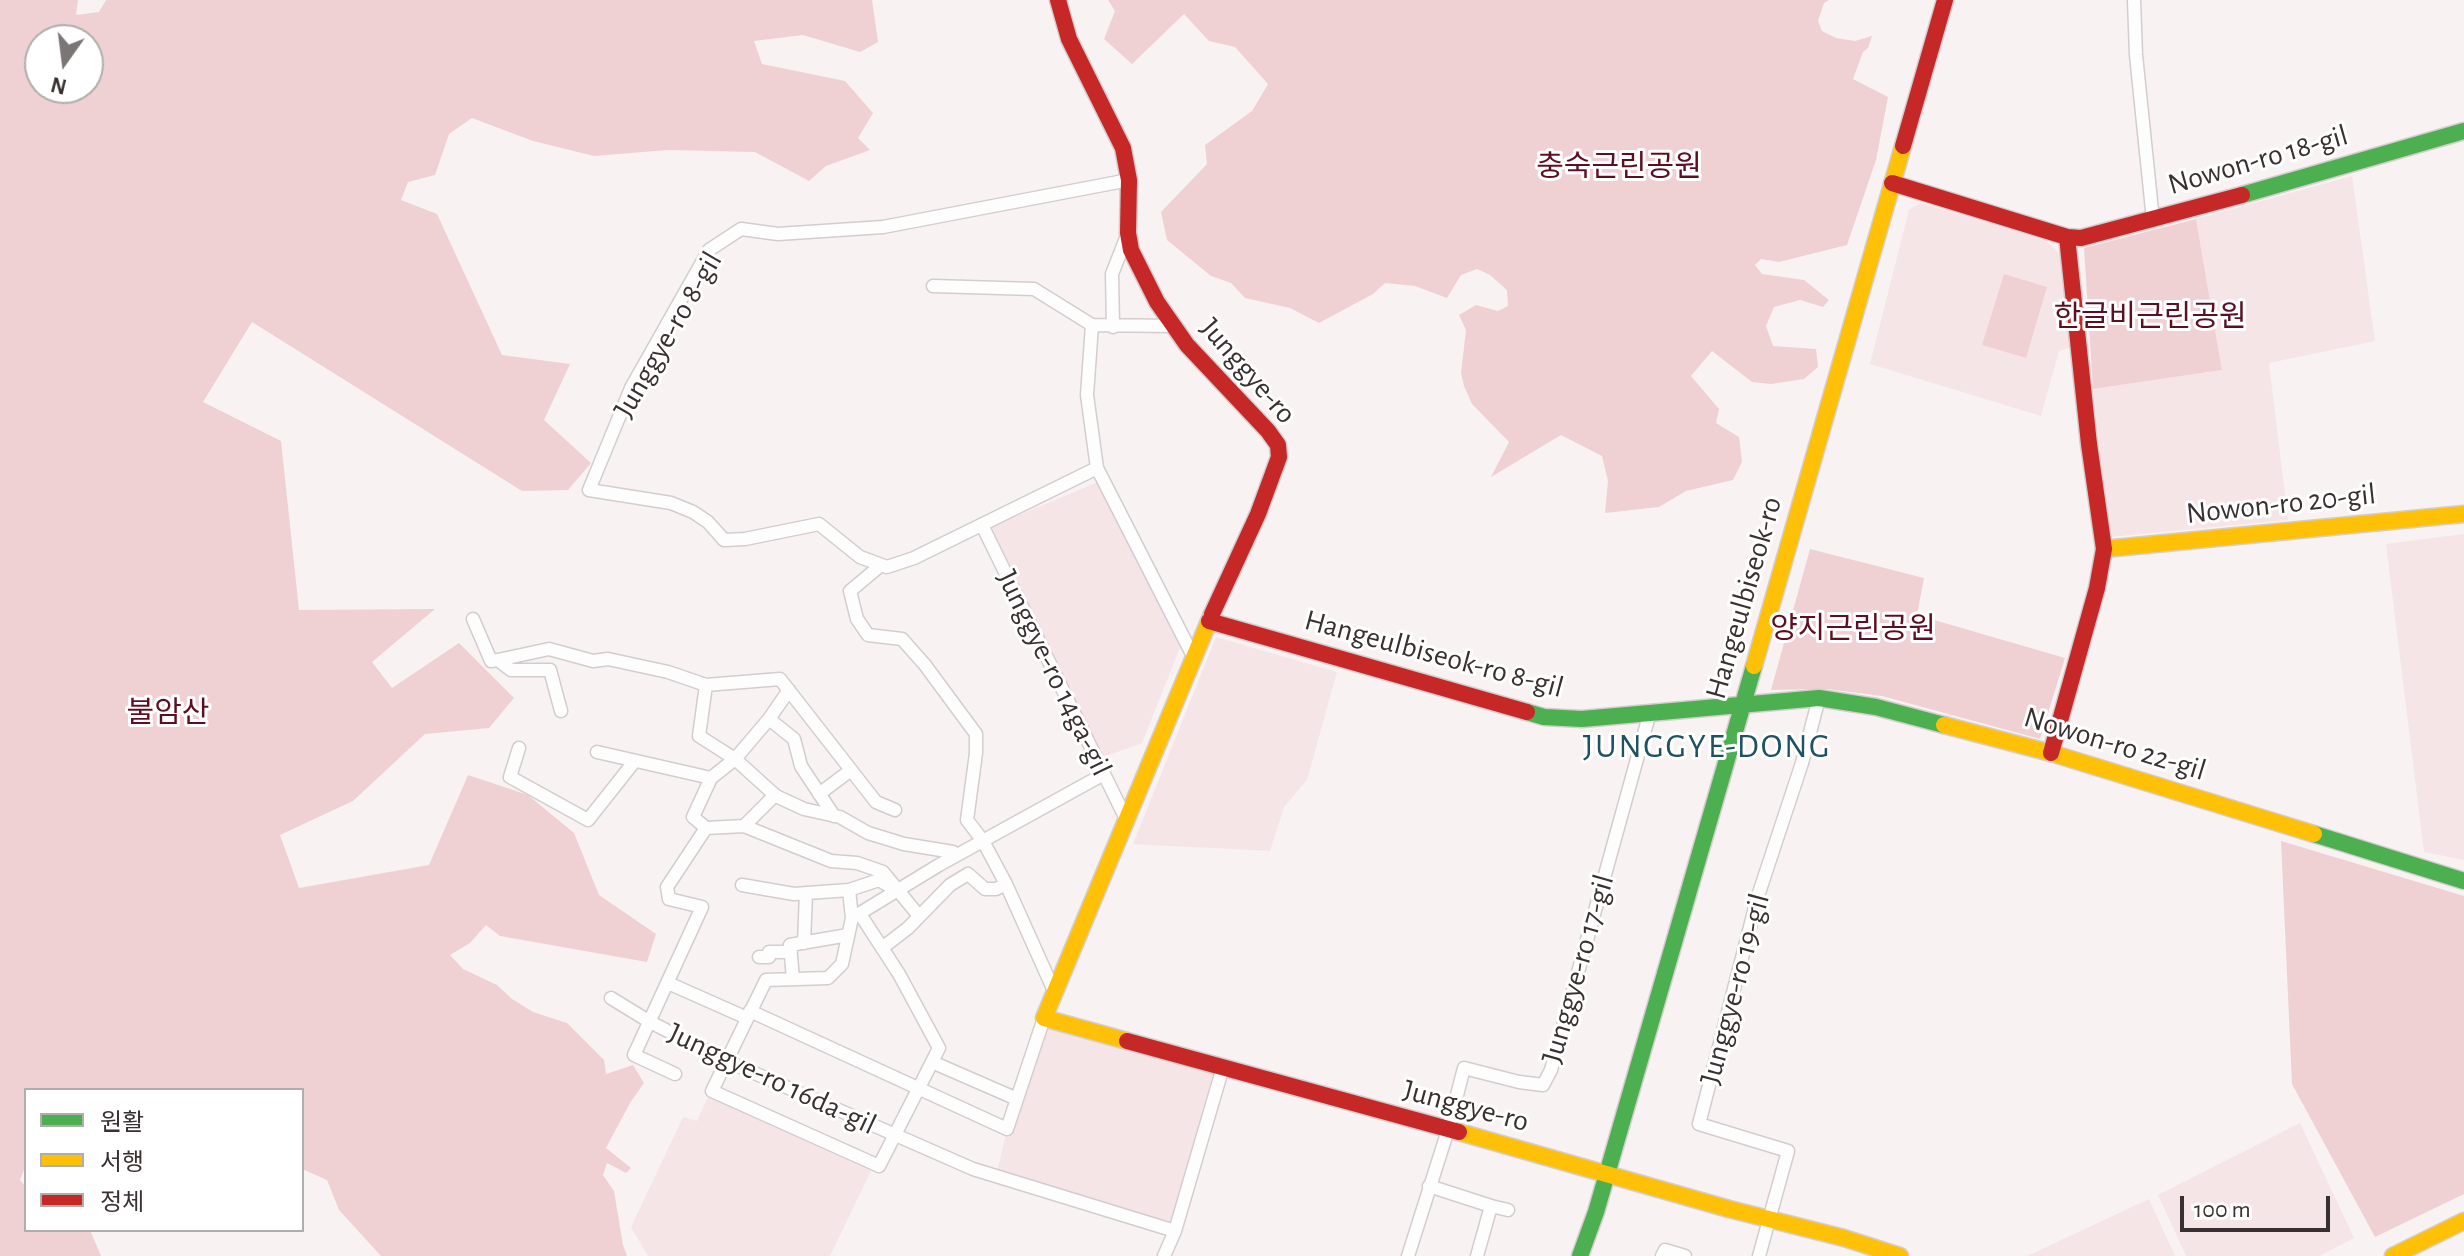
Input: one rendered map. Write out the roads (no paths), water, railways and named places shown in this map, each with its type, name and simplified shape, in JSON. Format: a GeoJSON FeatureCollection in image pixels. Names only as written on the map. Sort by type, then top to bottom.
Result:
{"type":"FeatureCollection","features":[{"type":"Feature","properties":{"kind":"street","name":"Junggye-ro"},"geometry":{"type":"LineString","coordinates":[[1058,0],[1069,39],[1123,148],[1129,180],[1128,233],[1131,250],[1150,289],[1187,345],[1278,445],[1277,464],[1258,514],[1209,621],[1044,1018],[1900,1256]]}},
{"type":"Feature","properties":{"kind":"street","name":"Hangeulbiseok-ro"},"geometry":{"type":"LineString","coordinates":[[1580,1256],[1596,1212],[1945,0]]}},
{"type":"Feature","properties":{"kind":"street"},"geometry":{"type":"LineString","coordinates":[[2134,0],[2136,55],[2153,220]]}},
{"type":"Feature","properties":{"kind":"street","name":"Nowon-ro 18-gil"},"geometry":{"type":"LineString","coordinates":[[2067,237],[2096,236],[2464,131]]}},
{"type":"Feature","properties":{"kind":"street","name":"Junggye-ro 8-gil"},"geometry":{"type":"LineString","coordinates":[[880,566],[860,557],[819,524],[745,539],[724,540],[708,522],[671,503],[589,490],[631,388],[709,250],[741,229],[778,234],[883,227],[1129,180]]}},
{"type":"Feature","properties":{"kind":"street"},"geometry":{"type":"LineString","coordinates":[[1892,183],[2067,237],[2089,444],[2104,549],[2097,588],[2051,753]]}},
{"type":"Feature","properties":{"kind":"street","name":"Junggye-ro"},"geometry":{"type":"LineString","coordinates":[[1113,327],[1112,274],[1128,233]]}},
{"type":"Feature","properties":{"kind":"street"},"geometry":{"type":"LineString","coordinates":[[933,286],[1034,289],[1092,325],[1173,326]]}},
{"type":"Feature","properties":{"kind":"street"},"geometry":{"type":"LineString","coordinates":[[1092,325],[1087,395],[1097,468],[1194,658]]}},
{"type":"Feature","properties":{"kind":"street"},"geometry":{"type":"LineString","coordinates":[[1055,993],[1006,884],[983,841],[967,820],[976,734],[902,639],[868,635],[857,619],[850,591],[880,566],[908,561],[1097,468]]}},
{"type":"Feature","properties":{"kind":"street","name":"Nowon-ro 20-gil"},"geometry":{"type":"LineString","coordinates":[[2104,549],[2464,514]]}},
{"type":"Feature","properties":{"kind":"street","name":"Junggye-ro 14ga-gil"},"geometry":{"type":"LineString","coordinates":[[982,525],[1127,821]]}},
{"type":"Feature","properties":{"kind":"street"},"geometry":{"type":"LineString","coordinates":[[473,619],[491,661],[549,649],[593,661],[608,659],[668,672],[706,685],[780,679],[876,802],[895,810]]}},
{"type":"Feature","properties":{"kind":"street","name":"Hangeulbiseok-ro 8-gil"},"geometry":{"type":"LineString","coordinates":[[1209,621],[1544,717],[1582,719],[1743,703]]}},
{"type":"Feature","properties":{"kind":"street"},"geometry":{"type":"LineString","coordinates":[[498,660],[511,670],[550,670],[561,711]]}},
{"type":"Feature","properties":{"kind":"street"},"geometry":{"type":"LineString","coordinates":[[706,685],[699,736],[735,759],[775,795],[804,809],[834,816],[868,833],[957,855]]}},
{"type":"Feature","properties":{"kind":"street"},"geometry":{"type":"LineString","coordinates":[[789,690],[735,759],[711,778],[693,817],[706,828],[744,826],[831,861],[857,863],[883,872],[919,916]]}},
{"type":"Feature","properties":{"kind":"street","name":"Nowon-ro 22-gil"},"geometry":{"type":"LineString","coordinates":[[1743,703],[1819,698],[1912,716],[2051,753],[2464,881]]}},
{"type":"Feature","properties":{"kind":"street","name":"Junggye-ro 19-gil"},"geometry":{"type":"LineString","coordinates":[[1770,1219],[1788,1151],[1699,1124],[1758,896],[1802,763],[1819,698]]}},
{"type":"Feature","properties":{"kind":"street","name":"Junggye-ro 17-gil"},"geometry":{"type":"LineString","coordinates":[[1448,1130],[1464,1068],[1543,1085],[1551,1070],[1650,712]]}},
{"type":"Feature","properties":{"kind":"street"},"geometry":{"type":"LineString","coordinates":[[769,719],[794,739],[801,766],[834,816]]}},
{"type":"Feature","properties":{"kind":"street"},"geometry":{"type":"LineString","coordinates":[[519,748],[510,777],[588,820],[634,762]]}},
{"type":"Feature","properties":{"kind":"street"},"geometry":{"type":"LineString","coordinates":[[597,752],[711,778]]}},
{"type":"Feature","properties":{"kind":"street"},"geometry":{"type":"LineString","coordinates":[[819,794],[851,770]]}},
{"type":"Feature","properties":{"kind":"street"},"geometry":{"type":"LineString","coordinates":[[849,890],[856,916],[899,974],[939,1048],[879,1166],[712,1091],[766,980],[828,978],[842,964],[856,916],[957,855],[1104,774]]}},
{"type":"Feature","properties":{"kind":"street"},"geometry":{"type":"LineString","coordinates":[[744,826],[775,795]]}},
{"type":"Feature","properties":{"kind":"street"},"geometry":{"type":"LineString","coordinates":[[650,1022],[702,907],[669,899],[667,887],[706,828]]}},
{"type":"Feature","properties":{"kind":"street"},"geometry":{"type":"LineString","coordinates":[[882,948],[950,885],[968,874],[985,889],[996,889],[1006,884]]}},
{"type":"Feature","properties":{"kind":"street"},"geometry":{"type":"LineString","coordinates":[[742,885],[806,893],[849,890],[879,880],[897,891]]}},
{"type":"Feature","properties":{"kind":"street"},"geometry":{"type":"LineString","coordinates":[[804,943],[806,893]]}},
{"type":"Feature","properties":{"kind":"street"},"geometry":{"type":"LineString","coordinates":[[793,979],[790,945],[848,935]]}},
{"type":"Feature","properties":{"kind":"street"},"geometry":{"type":"LineString","coordinates":[[759,957],[769,957],[769,952],[791,952]]}},
{"type":"Feature","properties":{"kind":"street"},"geometry":{"type":"LineString","coordinates":[[668,983],[1007,1129],[1044,1018]]}},
{"type":"Feature","properties":{"kind":"street","name":"Junggye-ro 16da-gil"},"geometry":{"type":"LineString","coordinates":[[611,998],[650,1022],[727,1061],[973,1169],[1175,1231]]}},
{"type":"Feature","properties":{"kind":"street","name":"Junggye-ro 16da-gil"},"geometry":{"type":"LineString","coordinates":[[650,1022],[634,1055],[675,1074]]}},
{"type":"Feature","properties":{"kind":"street"},"geometry":{"type":"LineString","coordinates":[[932,1062],[1017,1099]]}},
{"type":"Feature","properties":{"kind":"street"},"geometry":{"type":"LineString","coordinates":[[1164,1256],[1175,1231],[1223,1067]]}},
{"type":"Feature","properties":{"kind":"street"},"geometry":{"type":"LineString","coordinates":[[1408,1256],[1448,1130]]}},
{"type":"Feature","properties":{"kind":"street"},"geometry":{"type":"LineString","coordinates":[[1429,1186],[1508,1210]]}},
{"type":"Feature","properties":{"kind":"street"},"geometry":{"type":"LineString","coordinates":[[1477,1256],[1491,1206]]}},
{"type":"Feature","properties":{"kind":"street"},"geometry":{"type":"LineString","coordinates":[[1759,1256],[1770,1219]]}},
{"type":"Feature","properties":{"kind":"street"},"geometry":{"type":"LineString","coordinates":[[2393,1256],[2464,1221]]}},
{"type":"Feature","properties":{"kind":"street"},"geometry":{"type":"LineString","coordinates":[[1662,1256],[1665,1250],[1685,1256]]}},
{"type":"Feature","properties":{"kind":"district","name":"JUNGGYE-DONG"},"geometry":{"type":"Point","coordinates":[1707,747]}},
{"type":"Feature","properties":{"kind":"park label","name":"충숙근린공원"},"geometry":{"type":"Point","coordinates":[1619,167]}},
{"type":"Feature","properties":{"kind":"park label","name":"한글비근린공원"},"geometry":{"type":"Point","coordinates":[2150,317]}},
{"type":"Feature","properties":{"kind":"park label","name":"양지근린공원"},"geometry":{"type":"Point","coordinates":[1853,629]}},
{"type":"Feature","properties":{"kind":"park label","name":"불암산"},"geometry":{"type":"Point","coordinates":[168,713]}}]}
